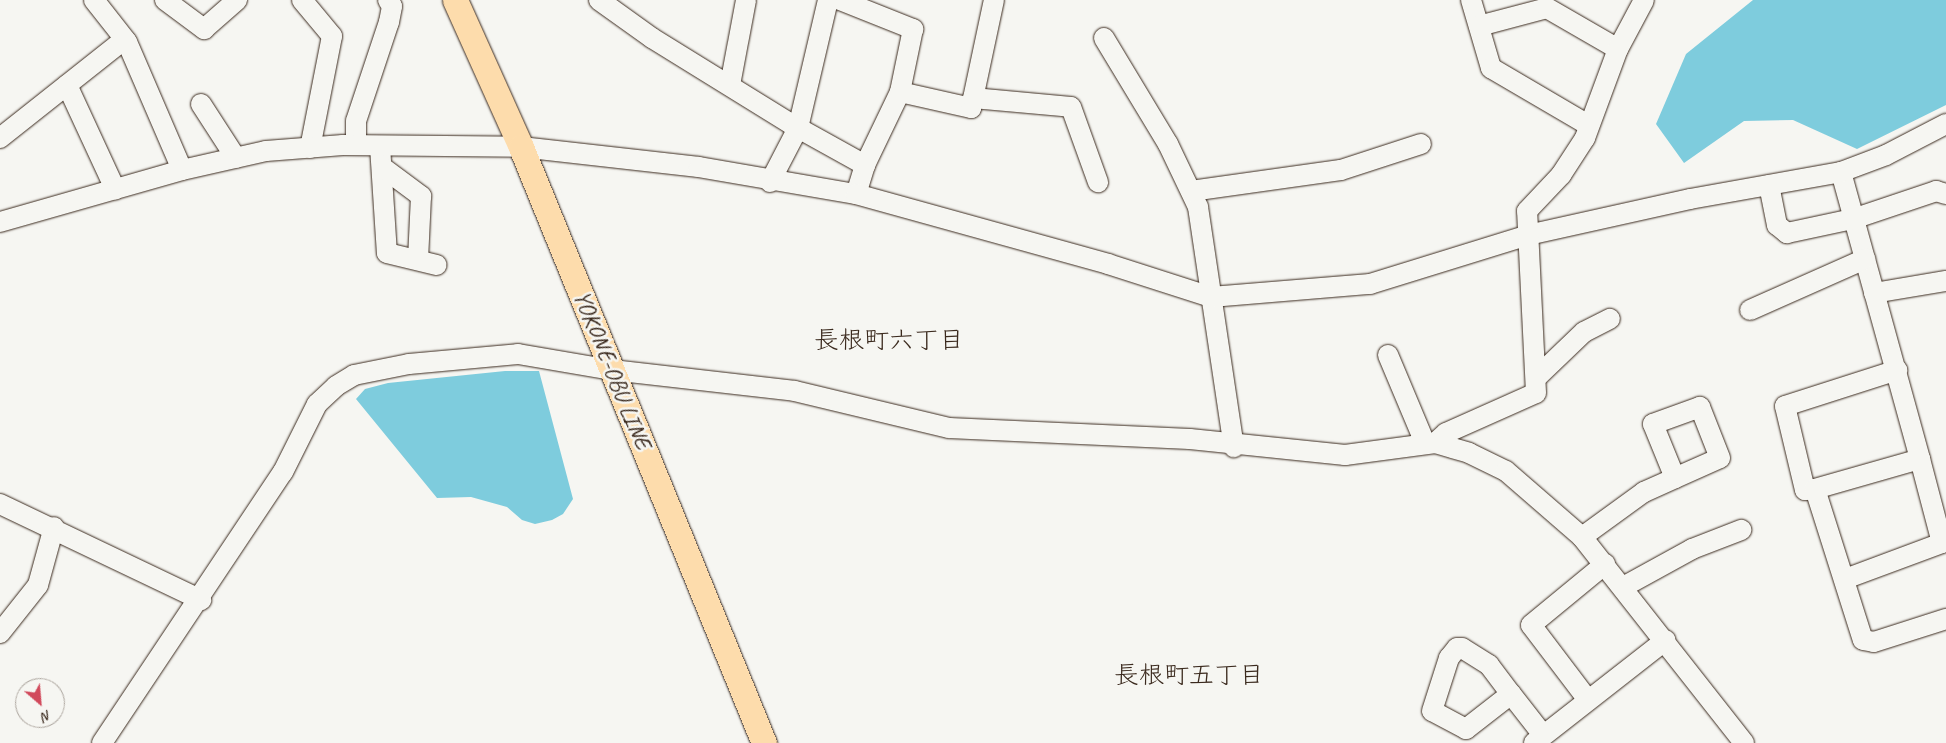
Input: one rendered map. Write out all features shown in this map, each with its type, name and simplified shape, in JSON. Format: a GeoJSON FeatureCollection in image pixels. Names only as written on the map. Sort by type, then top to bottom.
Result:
{"type":"FeatureCollection","features":[{"type":"Feature","properties":{"kind":"main road","name":"YOKONE-OBU LINE"},"geometry":{"type":"LineString","coordinates":[[455,0],[521,147],[764,743]]}},
{"type":"Feature","properties":{"kind":"street"},"geometry":{"type":"LineString","coordinates":[[94,0],[125,39],[182,170]]}},
{"type":"Feature","properties":{"kind":"street"},"geometry":{"type":"LineString","coordinates":[[165,0],[204,29],[237,0]]}},
{"type":"Feature","properties":{"kind":"street"},"geometry":{"type":"LineString","coordinates":[[302,0],[332,36],[310,148]]}},
{"type":"Feature","properties":{"kind":"street"},"geometry":{"type":"LineString","coordinates":[[356,145],[356,121],[389,22],[392,6],[388,0]]}},
{"type":"Feature","properties":{"kind":"street"},"geometry":{"type":"LineString","coordinates":[[599,0],[652,38],[798,128],[865,165]]}},
{"type":"Feature","properties":{"kind":"street"},"geometry":{"type":"LineString","coordinates":[[730,85],[746,0]]}},
{"type":"Feature","properties":{"kind":"street"},"geometry":{"type":"LineString","coordinates":[[770,182],[798,128],[828,0]]}},
{"type":"Feature","properties":{"kind":"street"},"geometry":{"type":"LineString","coordinates":[[840,0],[913,29],[900,92],[865,165],[856,194]]}},
{"type":"Feature","properties":{"kind":"street"},"geometry":{"type":"LineString","coordinates":[[900,92],[971,108],[994,0]]}},
{"type":"Feature","properties":{"kind":"street"},"geometry":{"type":"LineString","coordinates":[[1471,0],[1491,68],[1588,125]]}},
{"type":"Feature","properties":{"kind":"street"},"geometry":{"type":"LineString","coordinates":[[1430,443],[1446,433],[1536,394],[1537,377],[1528,235],[1524,220],[1527,211],[1561,175],[1585,138],[1588,125],[1618,49],[1644,0]]}},
{"type":"Feature","properties":{"kind":"street"},"geometry":{"type":"LineString","coordinates":[[1479,26],[1547,8],[1618,49]]}},
{"type":"Feature","properties":{"kind":"street"},"geometry":{"type":"LineString","coordinates":[[1104,38],[1168,144],[1198,206],[1234,446]]}},
{"type":"Feature","properties":{"kind":"street"},"geometry":{"type":"LineString","coordinates":[[0,138],[125,39]]}},
{"type":"Feature","properties":{"kind":"street"},"geometry":{"type":"LineString","coordinates":[[67,85],[115,189]]}},
{"type":"Feature","properties":{"kind":"street"},"geometry":{"type":"LineString","coordinates":[[973,98],[1071,107],[1098,182]]}},
{"type":"Feature","properties":{"kind":"street"},"geometry":{"type":"LineString","coordinates":[[201,104],[236,158]]}},
{"type":"Feature","properties":{"kind":"street"},"geometry":{"type":"LineString","coordinates":[[0,222],[182,170],[236,158],[310,148],[356,145],[521,147],[698,167],[770,182],[856,194],[1108,264],[1211,297],[1370,284],[1528,235],[1841,172],[1886,155],[1946,124]]}},
{"type":"Feature","properties":{"kind":"street"},"geometry":{"type":"LineString","coordinates":[[1191,191],[1342,170],[1420,144]]}},
{"type":"Feature","properties":{"kind":"street"},"geometry":{"type":"LineString","coordinates":[[380,146],[387,253],[428,263],[421,196],[382,167]]}},
{"type":"Feature","properties":{"kind":"street"},"geometry":{"type":"LineString","coordinates":[[1841,172],[1920,459],[1941,510],[1942,543],[1845,578]]}},
{"type":"Feature","properties":{"kind":"street"},"geometry":{"type":"LineString","coordinates":[[1769,185],[1777,225],[1787,233],[1853,219],[1936,191],[1946,194]]}},
{"type":"Feature","properties":{"kind":"street"},"geometry":{"type":"LineString","coordinates":[[1750,310],[1865,259]]}},
{"type":"Feature","properties":{"kind":"street"},"geometry":{"type":"LineString","coordinates":[[1874,293],[1946,280]]}},
{"type":"Feature","properties":{"kind":"street"},"geometry":{"type":"LineString","coordinates":[[1537,377],[1584,332],[1610,319]]}},
{"type":"Feature","properties":{"kind":"street"},"geometry":{"type":"LineString","coordinates":[[102,743],[201,600],[283,472],[317,404],[336,386],[354,375],[409,364],[518,354],[612,370],[795,391],[949,428],[1190,439],[1234,446],[1345,455],[1430,443],[1469,453],[1506,471],[1582,537],[1666,640],[1744,743]]}},
{"type":"Feature","properties":{"kind":"street"},"geometry":{"type":"LineString","coordinates":[[1388,355],[1430,443]]}},
{"type":"Feature","properties":{"kind":"street"},"geometry":{"type":"LineString","coordinates":[[1897,370],[1785,406],[1805,490],[1815,489],[1920,459]]}},
{"type":"Feature","properties":{"kind":"street"},"geometry":{"type":"LineString","coordinates":[[1582,537],[1644,492],[1675,478]]}},
{"type":"Feature","properties":{"kind":"street"},"geometry":{"type":"LineString","coordinates":[[1815,489],[1845,578],[1863,640],[1868,643],[1946,619]]}},
{"type":"Feature","properties":{"kind":"street"},"geometry":{"type":"LineString","coordinates":[[0,504],[54,527],[201,600]]}},
{"type":"Feature","properties":{"kind":"street"},"geometry":{"type":"LineString","coordinates":[[3,623],[38,585],[54,527]]}},
{"type":"Feature","properties":{"kind":"street"},"geometry":{"type":"LineString","coordinates":[[1624,587],[1692,549],[1741,530]]}},
{"type":"Feature","properties":{"kind":"street"},"geometry":{"type":"LineString","coordinates":[[1588,700],[1531,626],[1605,564]]}},
{"type":"Feature","properties":{"kind":"street"},"geometry":{"type":"LineString","coordinates":[[1511,694],[1539,739],[1666,640]]}},
{"type":"Feature","properties":{"kind":"water"},"geometry":{"type":"Polygon","coordinates":[[[1753,0],[1946,0],[1946,105],[1857,149],[1793,120],[1744,121],[1684,163],[1656,124],[1686,54],[1753,0]]]}},
{"type":"Feature","properties":{"kind":"water"},"geometry":{"type":"Polygon","coordinates":[[[505,371],[539,371],[573,499],[563,514],[552,520],[535,524],[522,520],[507,507],[471,497],[437,498],[356,399],[365,389],[388,383],[505,371]]]}},
{"type":"Feature","properties":{"kind":"district","name":"長根町六丁目"},"geometry":{"type":"Point","coordinates":[889,340]}},
{"type":"Feature","properties":{"kind":"district","name":"長根町五丁目"},"geometry":{"type":"Point","coordinates":[1189,675]}}]}
